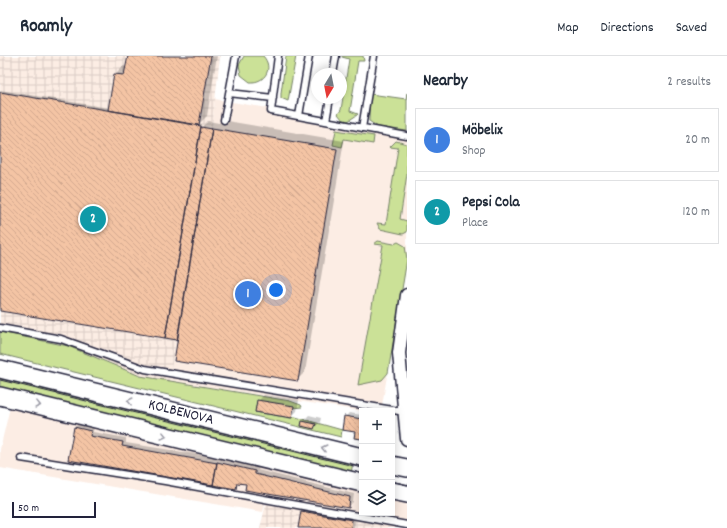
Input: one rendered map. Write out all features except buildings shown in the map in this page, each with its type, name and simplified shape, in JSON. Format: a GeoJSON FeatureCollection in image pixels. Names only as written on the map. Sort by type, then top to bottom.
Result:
{"type":"FeatureCollection","features":[{"type":"Feature","properties":{"kind":"main road","name":"KOLBENOVA"},"geometry":{"type":"LineString","coordinates":[[0,369],[359,456]]}},
{"type":"Feature","properties":{"kind":"main road","name":"KOLBENOVA"},"geometry":{"type":"LineString","coordinates":[[0,396],[359,482]]}},
{"type":"Feature","properties":{"kind":"main road"},"geometry":{"type":"LineString","coordinates":[[395,465],[407,468]]}},
{"type":"Feature","properties":{"kind":"main road"},"geometry":{"type":"LineString","coordinates":[[395,492],[407,494]]}},
{"type":"Feature","properties":{"kind":"street"},"geometry":{"type":"LineString","coordinates":[[407,296],[399,353],[407,439]]}},
{"type":"Feature","properties":{"kind":"lane"},"geometry":{"type":"LineString","coordinates":[[224,120],[236,56]]}},
{"type":"Feature","properties":{"kind":"lane"},"geometry":{"type":"LineString","coordinates":[[278,56],[271,111],[407,136]]}},
{"type":"Feature","properties":{"kind":"lane"},"geometry":{"type":"LineString","coordinates":[[299,116],[309,56]]}},
{"type":"Feature","properties":{"kind":"lane"},"geometry":{"type":"LineString","coordinates":[[334,68],[336,56]]}},
{"type":"Feature","properties":{"kind":"lane"},"geometry":{"type":"LineString","coordinates":[[362,128],[374,56]]}},
{"type":"Feature","properties":{"kind":"lane"},"geometry":{"type":"LineString","coordinates":[[229,93],[273,98]]}},
{"type":"Feature","properties":{"kind":"lane"},"geometry":{"type":"LineString","coordinates":[[326,121],[329,104]]}},
{"type":"Feature","properties":{"kind":"lane"},"geometry":{"type":"LineString","coordinates":[[0,328],[61,339],[145,370],[405,412]]}},
{"type":"Feature","properties":{"kind":"lane"},"geometry":{"type":"LineString","coordinates":[[21,458],[166,481],[407,525]]}},
{"type":"Feature","properties":{"kind":"shaded area"},"geometry":{"type":"Polygon","coordinates":[[[0,56],[220,56],[212,128],[169,381],[140,376],[68,346],[0,332],[0,56]]]}},
{"type":"Feature","properties":{"kind":"shaded area"},"geometry":{"type":"Polygon","coordinates":[[[215,99],[407,131],[407,260],[382,408],[359,408],[359,411],[169,381],[212,128],[215,99]]]}},
{"type":"Feature","properties":{"kind":"shaded area"},"geometry":{"type":"Polygon","coordinates":[[[11,403],[359,490],[359,516],[395,516],[395,500],[407,502],[407,526],[265,504],[263,512],[0,468],[0,449],[11,403]]]}},
{"type":"Feature","properties":{"kind":"shaded area"},"geometry":{"type":"Polygon","coordinates":[[[266,504],[407,526],[407,528],[260,528],[266,504]]]}},
{"type":"Feature","properties":{"kind":"green space"},"geometry":{"type":"Polygon","coordinates":[[[244,56],[263,56],[268,65],[268,70],[264,77],[255,82],[250,82],[241,75],[239,65],[244,56]]]}},
{"type":"Feature","properties":{"kind":"green space"},"geometry":{"type":"Polygon","coordinates":[[[286,56],[296,56],[288,101],[281,98],[286,56]]]}},
{"type":"Feature","properties":{"kind":"green space"},"geometry":{"type":"Polygon","coordinates":[[[363,56],[364,61],[358,61],[350,111],[358,114],[348,121],[342,119],[338,114],[341,110],[342,104],[347,104],[347,72],[349,59],[342,57],[363,56]]]}},
{"type":"Feature","properties":{"kind":"green space"},"geometry":{"type":"Polygon","coordinates":[[[407,93],[407,131],[378,127],[369,121],[370,94],[406,99],[407,93]]]}},
{"type":"Feature","properties":{"kind":"green space"},"geometry":{"type":"Polygon","coordinates":[[[336,130],[374,136],[373,144],[344,139],[342,147],[333,145],[336,130]]]}},
{"type":"Feature","properties":{"kind":"green space"},"geometry":{"type":"Polygon","coordinates":[[[396,141],[407,144],[407,174],[400,219],[407,221],[407,232],[403,234],[380,229],[377,223],[386,224],[398,148],[390,147],[396,141]]]}},
{"type":"Feature","properties":{"kind":"green space"},"geometry":{"type":"Polygon","coordinates":[[[378,241],[394,244],[398,242],[405,246],[407,259],[388,373],[382,380],[358,385],[383,245],[374,244],[378,241]]]}},
{"type":"Feature","properties":{"kind":"green space"},"geometry":{"type":"Polygon","coordinates":[[[0,332],[68,346],[140,376],[290,401],[301,405],[302,407],[255,412],[291,418],[292,416],[342,430],[341,437],[0,354],[0,332]]]}},
{"type":"Feature","properties":{"kind":"green space"},"geometry":{"type":"Polygon","coordinates":[[[0,376],[353,462],[351,474],[0,389],[0,376]]]}},
{"type":"Feature","properties":{"kind":"tram line"},"geometry":{"type":"LineString","coordinates":[[0,380],[359,467]]}},
{"type":"Feature","properties":{"kind":"tram line"},"geometry":{"type":"LineString","coordinates":[[395,482],[407,485]]}},
{"type":"Feature","properties":{"kind":"place","name":"Pepsi Cola"},"geometry":{"type":"Point","coordinates":[93,219]}},
{"type":"Feature","properties":{"kind":"place","name":"Möbelix"},"geometry":{"type":"Point","coordinates":[248,294]}}]}
